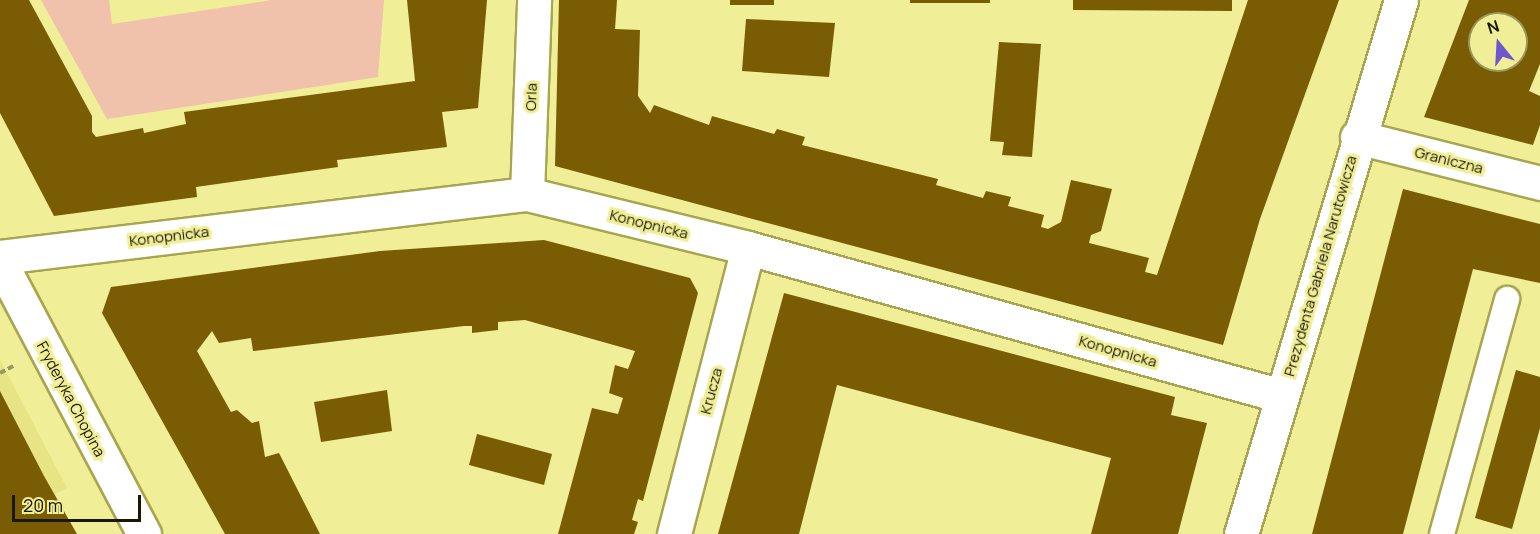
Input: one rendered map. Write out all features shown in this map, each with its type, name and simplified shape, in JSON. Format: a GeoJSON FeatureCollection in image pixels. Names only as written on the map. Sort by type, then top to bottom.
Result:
{"type":"FeatureCollection","features":[{"type":"Feature","properties":{"kind":"street","name":"Orla"},"geometry":{"type":"LineString","coordinates":[[527,194],[534,0]]}},
{"type":"Feature","properties":{"kind":"street","name":"Prezydenta Gabriela Narutowicza"},"geometry":{"type":"LineString","coordinates":[[1242,534],[1357,136],[1401,0]]}},
{"type":"Feature","properties":{"kind":"street","name":"Graniczna"},"geometry":{"type":"LineString","coordinates":[[1357,136],[1540,183]]}},
{"type":"Feature","properties":{"kind":"street","name":"Konopnicka"},"geometry":{"type":"LineString","coordinates":[[0,257],[527,194],[748,248],[1282,396]]}},
{"type":"Feature","properties":{"kind":"street","name":"Krucza"},"geometry":{"type":"LineString","coordinates":[[674,534],[748,248]]}},
{"type":"Feature","properties":{"kind":"street","name":"Fryderyka Chopina"},"geometry":{"type":"LineString","coordinates":[[0,262],[144,534]]}},
{"type":"Feature","properties":{"kind":"lane"},"geometry":{"type":"LineString","coordinates":[[1442,534],[1507,299]]}},
{"type":"Feature","properties":{"kind":"path"},"geometry":{"type":"LineString","coordinates":[[0,373],[15,365]]}},
{"type":"Feature","properties":{"kind":"shaded area"},"geometry":{"type":"Polygon","coordinates":[[[41,0],[109,0],[112,24],[272,0],[384,0],[378,77],[107,119],[41,0]]]}},
{"type":"Feature","properties":{"kind":"shaded area"},"geometry":{"type":"Polygon","coordinates":[[[0,360],[67,488],[0,524],[0,360]]]}},
{"type":"Feature","properties":{"kind":"building"},"geometry":{"type":"Polygon","coordinates":[[[0,0],[29,0],[92,116],[92,132],[96,137],[143,128],[144,133],[186,124],[184,112],[415,81],[407,0],[487,0],[478,108],[442,112],[447,147],[337,160],[338,167],[196,187],[197,197],[54,216],[0,113],[0,0]]]}},
{"type":"Feature","properties":{"kind":"building"},"geometry":{"type":"Polygon","coordinates":[[[559,0],[617,0],[615,29],[640,30],[638,96],[650,113],[654,105],[709,125],[712,116],[774,134],[777,129],[805,137],[802,145],[938,179],[936,185],[983,198],[986,191],[1011,197],[1008,206],[1044,215],[1041,227],[1048,229],[1061,222],[1071,180],[1112,189],[1101,231],[1091,235],[1089,243],[1149,258],[1145,272],[1157,275],[1248,0],[1339,0],[1260,219],[1223,345],[555,166],[559,0]]]}},
{"type":"Feature","properties":{"kind":"building"},"geometry":{"type":"Polygon","coordinates":[[[730,0],[774,0],[774,5],[730,5],[730,0]]]}},
{"type":"Feature","properties":{"kind":"building"},"geometry":{"type":"Polygon","coordinates":[[[910,0],[990,0],[990,3],[910,3],[910,0]]]}},
{"type":"Feature","properties":{"kind":"building"},"geometry":{"type":"Polygon","coordinates":[[[1073,0],[1232,0],[1232,11],[1073,10],[1073,0]]]}},
{"type":"Feature","properties":{"kind":"building"},"geometry":{"type":"Polygon","coordinates":[[[1469,0],[1540,0],[1540,64],[1529,91],[1540,96],[1540,125],[1533,145],[1424,117],[1469,0]]]}},
{"type":"Feature","properties":{"kind":"building"},"geometry":{"type":"Polygon","coordinates":[[[746,19],[835,23],[829,77],[742,71],[746,19]]]}},
{"type":"Feature","properties":{"kind":"building"},"geometry":{"type":"Polygon","coordinates":[[[999,42],[1041,44],[1032,157],[1002,155],[1004,142],[990,141],[999,42]]]}},
{"type":"Feature","properties":{"kind":"building"},"geometry":{"type":"Polygon","coordinates":[[[1403,189],[1540,224],[1540,283],[1473,269],[1403,534],[1312,534],[1403,189]]]}},
{"type":"Feature","properties":{"kind":"building"},"geometry":{"type":"Polygon","coordinates":[[[544,240],[690,278],[698,293],[643,501],[638,499],[632,520],[638,522],[634,534],[558,534],[592,408],[618,414],[623,398],[609,393],[615,365],[628,369],[635,351],[525,320],[498,322],[498,330],[472,333],[472,326],[464,326],[253,351],[251,338],[219,343],[212,331],[197,351],[231,412],[237,410],[252,423],[259,421],[265,457],[279,453],[320,534],[225,534],[102,313],[111,287],[380,251],[544,240]]]}},
{"type":"Feature","properties":{"kind":"building"},"geometry":{"type":"Polygon","coordinates":[[[784,293],[1175,397],[1171,415],[1207,423],[1178,534],[1091,534],[1111,458],[837,385],[799,534],[718,534],[784,293]]]}},
{"type":"Feature","properties":{"kind":"building"},"geometry":{"type":"Polygon","coordinates":[[[1516,370],[1540,377],[1540,428],[1512,529],[1475,518],[1516,370]]]}},
{"type":"Feature","properties":{"kind":"building"},"geometry":{"type":"Polygon","coordinates":[[[387,390],[392,431],[321,442],[314,402],[387,390]]]}},
{"type":"Feature","properties":{"kind":"building"},"geometry":{"type":"Polygon","coordinates":[[[0,391],[44,476],[77,534],[0,534],[0,391]]]}},
{"type":"Feature","properties":{"kind":"building"},"geometry":{"type":"Polygon","coordinates":[[[477,434],[552,454],[544,485],[469,465],[477,434]]]}}]}
